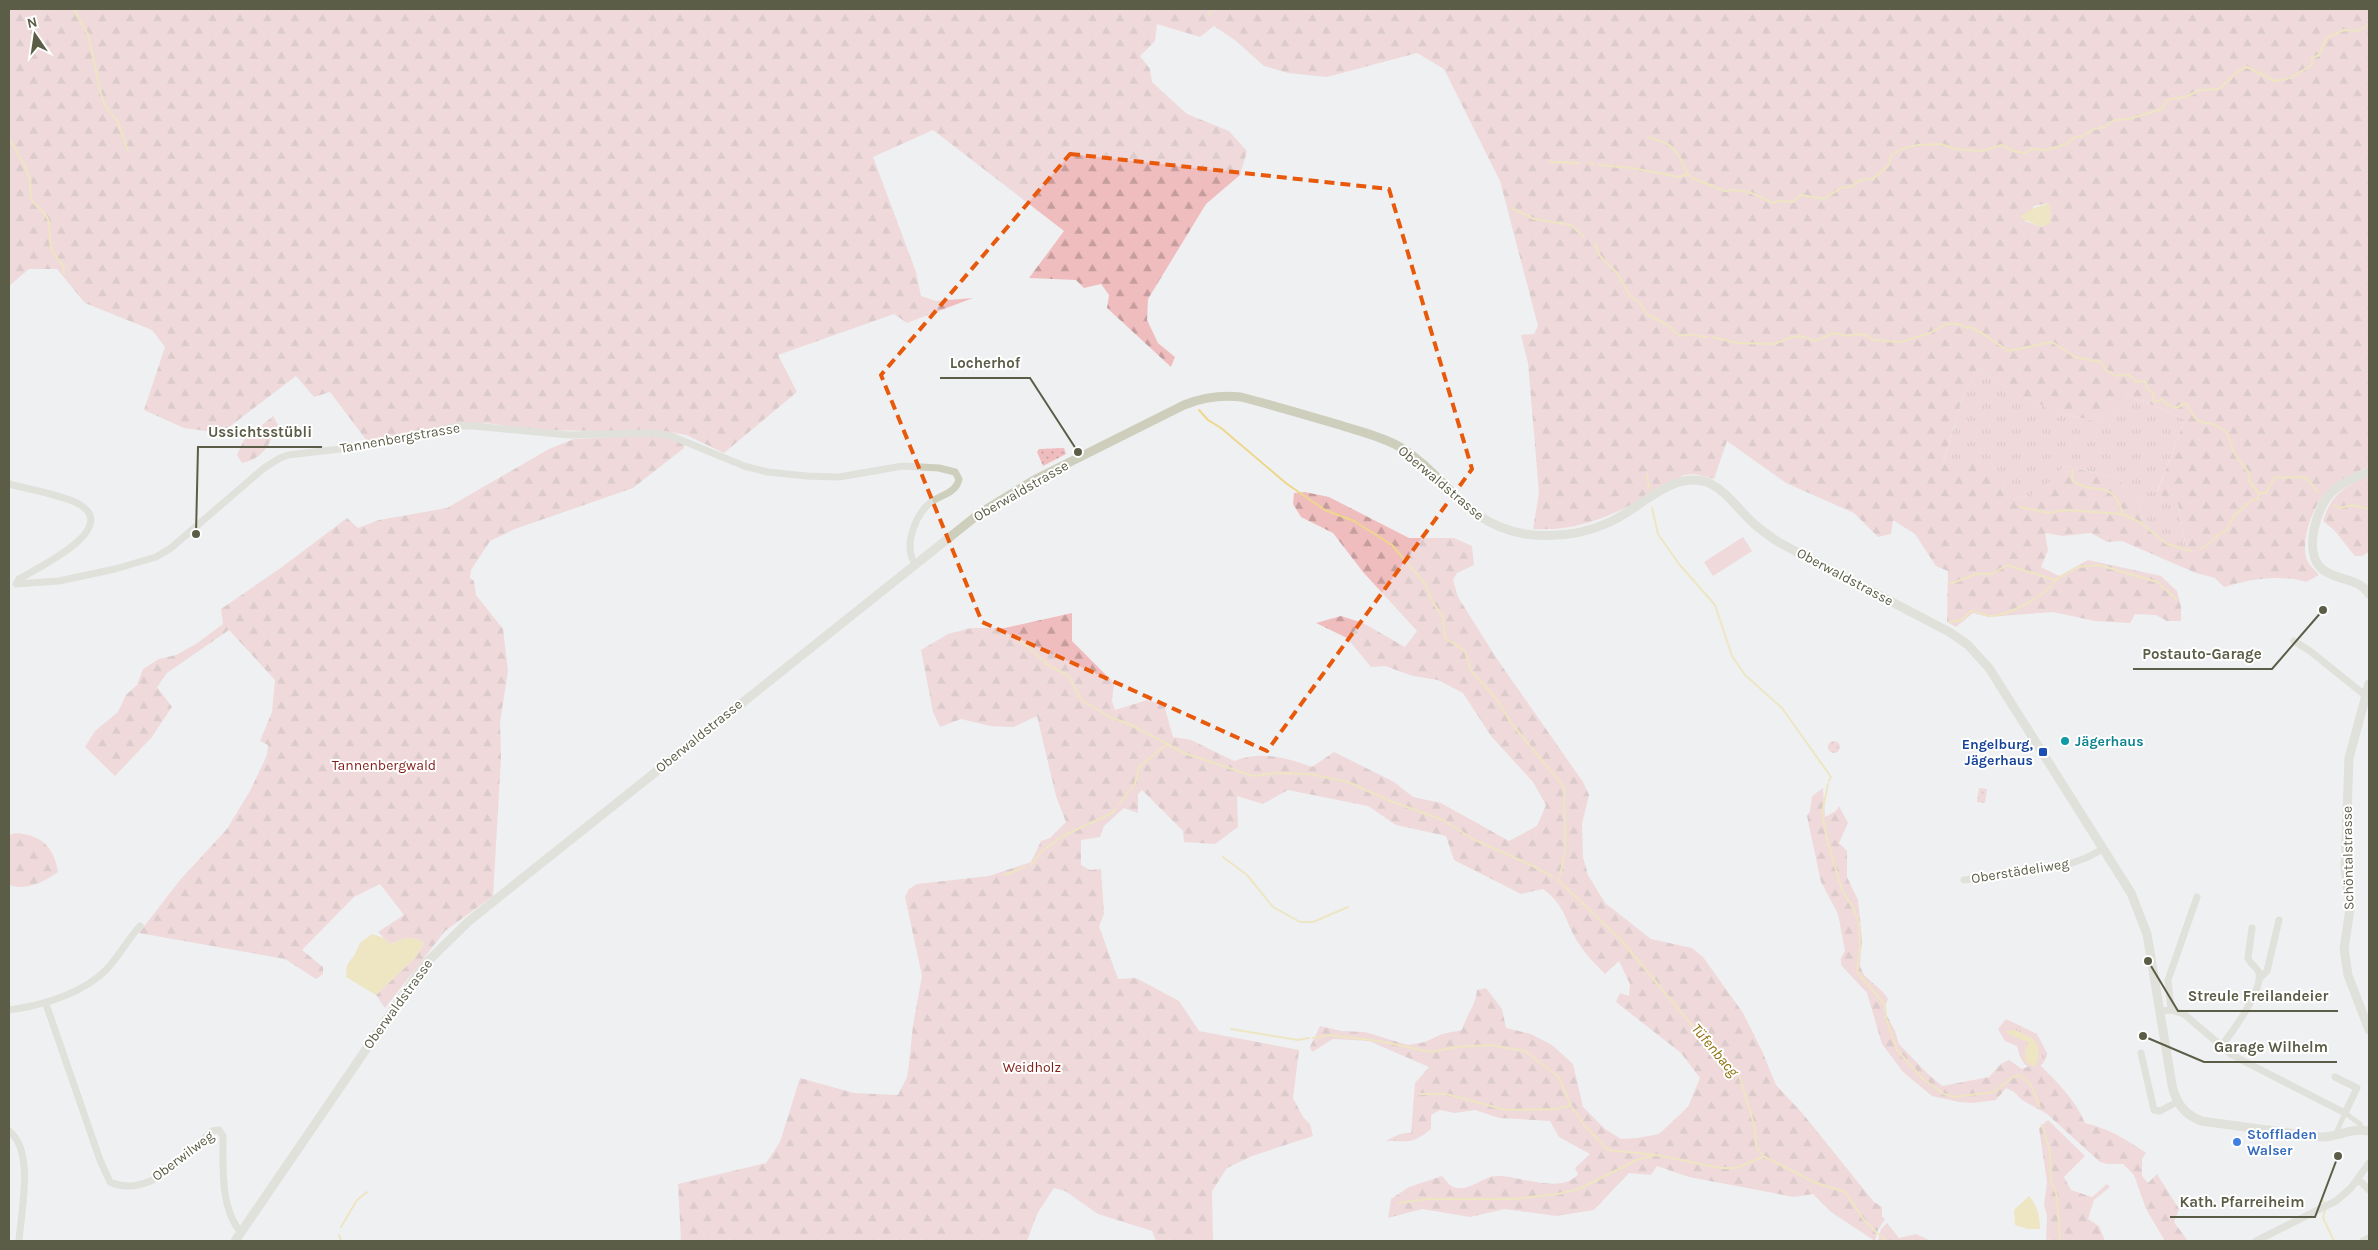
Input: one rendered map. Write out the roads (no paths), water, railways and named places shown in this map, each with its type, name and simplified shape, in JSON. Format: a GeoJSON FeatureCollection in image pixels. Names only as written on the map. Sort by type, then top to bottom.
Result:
{"type":"FeatureCollection","features":[{"type":"Feature","properties":{"kind":"street","name":"Oberwaldstrasse"},"geometry":{"type":"LineString","coordinates":[[235,1241],[404,993],[440,947],[532,870],[978,515],[1026,485],[1184,405],[1212,396],[1241,397],[1385,440],[1414,457],[1456,498],[1484,520],[1526,534],[1558,535],[1595,528],[1634,510],[1673,483],[1683,480],[1700,480],[1721,490],[1763,532],[1780,543],[1951,633],[1972,649],[1990,668],[2131,893],[2146,934],[2160,1012]]}},
{"type":"Feature","properties":{"kind":"street","name":"Tannenbergstrasse"},"geometry":{"type":"LineString","coordinates":[[12,585],[59,581],[115,570],[156,557],[171,548],[264,468],[280,458],[383,443],[458,426],[570,435],[650,433],[669,435],[744,466],[767,472],[807,476],[839,477],[903,466],[939,468],[955,472],[959,479],[958,485],[950,492],[928,504],[914,527],[910,551],[915,564]]}},
{"type":"Feature","properties":{"kind":"street"},"geometry":{"type":"LineString","coordinates":[[2368,590],[2357,583],[2321,569],[2313,556],[2312,547],[2322,507],[2330,494],[2348,481],[2369,472]]}},
{"type":"Feature","properties":{"kind":"street","name":"Tannenbergstrasse"},"geometry":{"type":"LineString","coordinates":[[9,484],[77,503],[86,510],[90,524],[88,533],[80,541],[12,585]]}},
{"type":"Feature","properties":{"kind":"street"},"geometry":{"type":"LineString","coordinates":[[2294,641],[2310,651],[2366,696]]}},
{"type":"Feature","properties":{"kind":"street","name":"Schöntalstrasse"},"geometry":{"type":"LineString","coordinates":[[2369,684],[2351,748],[2347,783],[2346,868],[2350,909],[2344,948],[2348,975],[2369,1030]]}},
{"type":"Feature","properties":{"kind":"street","name":"Oberstädeliweg"},"geometry":{"type":"LineString","coordinates":[[1964,880],[2063,866],[2080,861],[2103,849]]}},
{"type":"Feature","properties":{"kind":"street"},"geometry":{"type":"LineString","coordinates":[[2171,1010],[2168,980],[2197,897]]}},
{"type":"Feature","properties":{"kind":"street"},"geometry":{"type":"LineString","coordinates":[[2221,1046],[2242,1017],[2259,979],[2267,971],[2279,920]]}},
{"type":"Feature","properties":{"kind":"street"},"geometry":{"type":"LineString","coordinates":[[9,1010],[46,1004],[80,988],[106,969],[140,926]]}},
{"type":"Feature","properties":{"kind":"street"},"geometry":{"type":"LineString","coordinates":[[2252,928],[2248,958],[2259,971],[2259,979]]}},
{"type":"Feature","properties":{"kind":"street","name":"Oberwilweg"},"geometry":{"type":"LineString","coordinates":[[46,1004],[100,1160],[110,1182],[126,1186],[154,1181],[169,1170],[212,1130],[219,1130],[223,1136],[223,1186],[227,1203],[241,1232]]}},
{"type":"Feature","properties":{"kind":"street"},"geometry":{"type":"LineString","coordinates":[[2171,1010],[2184,1014],[2232,1055],[2252,1067],[2345,1113],[2365,1130],[2319,1137],[2202,1120],[2186,1113],[2177,1102],[2172,1085],[2160,1012],[2171,1010]]}},
{"type":"Feature","properties":{"kind":"street"},"geometry":{"type":"LineString","coordinates":[[2141,1053],[2152,1108],[2156,1111],[2177,1102]]}},
{"type":"Feature","properties":{"kind":"street"},"geometry":{"type":"LineString","coordinates":[[2335,1077],[2357,1088],[2337,1130],[2338,1134]]}},
{"type":"Feature","properties":{"kind":"street"},"geometry":{"type":"LineString","coordinates":[[9,1131],[16,1136],[22,1150],[24,1192],[20,1241]]}},
{"type":"Feature","properties":{"kind":"street"},"geometry":{"type":"LineString","coordinates":[[2256,1241],[2336,1201],[2358,1179],[2369,1164]]}},
{"type":"Feature","properties":{"kind":"street"},"geometry":{"type":"LineString","coordinates":[[2358,1179],[2369,1190]]}},
{"type":"Feature","properties":{"kind":"street"},"geometry":{"type":"LineString","coordinates":[[2363,1241],[2369,1238]]}},
{"type":"Feature","properties":{"kind":"waterway"},"geometry":{"type":"LineString","coordinates":[[76,9],[75,12],[88,34],[105,105],[118,122],[128,151]]}},
{"type":"Feature","properties":{"kind":"waterway"},"geometry":{"type":"LineString","coordinates":[[1209,16],[1211,9]]}},
{"type":"Feature","properties":{"kind":"waterway"},"geometry":{"type":"LineString","coordinates":[[1599,165],[1632,168],[1679,177],[1688,174],[1692,178],[1725,191],[1749,192],[1773,203],[1778,201],[1793,202],[1801,195],[1824,199],[1841,188],[1853,186],[1859,180],[1873,179],[1889,165],[1891,156],[1901,149],[1918,145],[1941,144],[1955,149],[1982,151],[2002,145],[2013,151],[2025,153],[2032,149],[2047,150],[2066,144],[2075,137],[2083,136],[2094,129],[2105,127],[2114,120],[2129,119],[2162,109],[2167,100],[2188,96],[2200,90],[2219,89],[2240,70],[2247,67],[2275,81],[2290,78],[2312,65],[2312,58],[2319,55],[2326,38],[2344,30],[2359,31],[2369,24]]}},
{"type":"Feature","properties":{"kind":"waterway"},"geometry":{"type":"LineString","coordinates":[[1648,137],[1664,142],[1674,149],[1687,173]]}},
{"type":"Feature","properties":{"kind":"waterway"},"geometry":{"type":"LineString","coordinates":[[9,138],[29,176],[31,199],[48,219],[51,248],[63,265],[64,273]]}},
{"type":"Feature","properties":{"kind":"waterway"},"geometry":{"type":"LineString","coordinates":[[1550,162],[1579,163]]}},
{"type":"Feature","properties":{"kind":"waterway"},"geometry":{"type":"LineString","coordinates":[[1589,163],[1593,164]]}},
{"type":"Feature","properties":{"kind":"waterway"},"geometry":{"type":"LineString","coordinates":[[1512,208],[1534,219],[1571,225],[1584,237]]}},
{"type":"Feature","properties":{"kind":"waterway"},"geometry":{"type":"LineString","coordinates":[[1595,243],[1600,256],[1617,273],[1630,296],[1640,303],[1648,315],[1666,324],[1680,336],[1707,337]]}},
{"type":"Feature","properties":{"kind":"waterway"},"geometry":{"type":"LineString","coordinates":[[1713,337],[1737,343],[1774,344],[1800,336],[1815,341],[1834,333],[1846,336],[1858,334],[1868,336],[1872,340],[1901,342],[1930,333],[1946,324],[1959,324],[1967,328],[1970,327],[1985,335],[2008,351],[2052,342],[2075,357],[2100,362],[2106,370],[2116,376],[2128,375],[2136,382],[2145,381],[2147,388],[2154,394],[2153,399],[2155,402],[2162,399],[2166,404],[2176,408],[2186,403],[2199,421],[2212,424],[2224,430],[2229,437],[2235,455],[2250,474],[2248,480],[2259,493],[2266,493],[2275,477],[2307,478],[2318,493]]}},
{"type":"Feature","properties":{"kind":"waterway"},"geometry":{"type":"LineString","coordinates":[[1199,410],[1208,420],[1221,428],[1287,484],[1325,510],[1354,521],[1392,545],[1426,585],[1432,601],[1443,617],[1445,638],[1465,651],[1471,671],[1496,698],[1511,723],[1564,787],[1565,852]]}},
{"type":"Feature","properties":{"kind":"waterway"},"geometry":{"type":"LineString","coordinates":[[2073,470],[2072,480],[2080,485],[2107,491],[2118,502],[2123,514]]}},
{"type":"Feature","properties":{"kind":"waterway"},"geometry":{"type":"LineString","coordinates":[[1647,475],[1649,488]]}},
{"type":"Feature","properties":{"kind":"waterway"},"geometry":{"type":"LineString","coordinates":[[2201,549],[2227,530],[2233,517],[2252,500],[2258,499],[2259,493]]}},
{"type":"Feature","properties":{"kind":"waterway"},"geometry":{"type":"LineString","coordinates":[[2334,505],[2340,508],[2352,505],[2369,509]]}},
{"type":"Feature","properties":{"kind":"waterway"},"geometry":{"type":"LineString","coordinates":[[2020,507],[2049,513],[2065,510],[2123,514],[2141,523],[2167,544],[2191,551]]}},
{"type":"Feature","properties":{"kind":"waterway"},"geometry":{"type":"LineString","coordinates":[[1652,508],[1658,534],[1679,564],[1715,605],[1732,656],[1745,675],[1782,708],[1831,777],[1829,781]]}},
{"type":"Feature","properties":{"kind":"waterway"},"geometry":{"type":"LineString","coordinates":[[1950,584],[1976,574],[1992,574],[2007,565],[2055,580],[2078,567],[2099,565],[2157,582],[2176,599]]}},
{"type":"Feature","properties":{"kind":"waterway"},"geometry":{"type":"LineString","coordinates":[[1949,622],[1961,620],[1971,611],[1990,616],[2006,613],[2035,599],[2055,581]]}},
{"type":"Feature","properties":{"kind":"waterway"},"geometry":{"type":"LineString","coordinates":[[1012,636],[1026,645],[1048,665],[1069,676],[1081,700],[1112,718],[1127,723],[1166,743]]}},
{"type":"Feature","properties":{"kind":"waterway"},"geometry":{"type":"LineString","coordinates":[[1119,804],[1135,784],[1139,767],[1167,744],[1184,753],[1253,776],[1279,773],[1309,774],[1348,782],[1390,801],[1443,820],[1473,839],[1553,877]]}},
{"type":"Feature","properties":{"kind":"waterway"},"geometry":{"type":"LineString","coordinates":[[1828,784],[1822,813],[1827,839],[1842,890],[1854,910],[1859,923],[1860,946],[1857,972],[1885,1005],[1886,1018],[1897,1050],[1923,1079],[1944,1094],[1954,1097],[1994,1092],[2013,1077],[2020,1075],[2031,1085],[2040,1108]]}},
{"type":"Feature","properties":{"kind":"waterway"},"geometry":{"type":"LineString","coordinates":[[1031,865],[1041,852],[1061,837],[1112,813],[1116,809]]}},
{"type":"Feature","properties":{"kind":"waterway"},"geometry":{"type":"LineString","coordinates":[[1562,865],[1564,855]]}},
{"type":"Feature","properties":{"kind":"waterway"},"geometry":{"type":"LineString","coordinates":[[1223,857],[1247,875],[1273,907],[1300,922],[1313,922],[1348,907]]}},
{"type":"Feature","properties":{"kind":"waterway"},"geometry":{"type":"LineString","coordinates":[[1004,875],[1025,867]]}},
{"type":"Feature","properties":{"kind":"waterway"},"geometry":{"type":"LineString","coordinates":[[1560,875],[1562,867]]}},
{"type":"Feature","properties":{"kind":"waterway","name":"Tüfenbacg"},"geometry":{"type":"LineString","coordinates":[[1559,878],[1558,880],[1621,940],[1684,1016],[1740,1078],[1755,1128],[1756,1146],[1763,1156],[1814,1182],[1845,1192],[1864,1220],[1877,1233]]}},
{"type":"Feature","properties":{"kind":"waterway"},"geometry":{"type":"LineString","coordinates":[[1231,1029],[1298,1040],[1309,1038]]}},
{"type":"Feature","properties":{"kind":"waterway"},"geometry":{"type":"LineString","coordinates":[[1313,1038],[1328,1035],[1379,1041],[1431,1052],[1457,1047],[1489,1045],[1525,1051],[1559,1077],[1571,1106],[1585,1126],[1608,1150],[1656,1155]]}},
{"type":"Feature","properties":{"kind":"waterway"},"geometry":{"type":"LineString","coordinates":[[1420,1094],[1446,1094],[1506,1110],[1556,1109],[1571,1106]]}},
{"type":"Feature","properties":{"kind":"waterway"},"geometry":{"type":"LineString","coordinates":[[2042,1125],[2050,1152],[2051,1180],[2057,1196],[2060,1241]]}},
{"type":"Feature","properties":{"kind":"waterway"},"geometry":{"type":"LineString","coordinates":[[1398,1203],[1427,1199],[1514,1199],[1558,1194],[1579,1189],[1637,1160],[1656,1155],[1720,1168],[1736,1168],[1763,1157]]}},
{"type":"Feature","properties":{"kind":"waterway"},"geometry":{"type":"LineString","coordinates":[[341,1227],[357,1200],[367,1192]]}},
{"type":"Feature","properties":{"kind":"waterway"},"geometry":{"type":"LineString","coordinates":[[2322,1198],[2324,1203]]}},
{"type":"Feature","properties":{"kind":"waterway"},"geometry":{"type":"LineString","coordinates":[[2325,1209],[2323,1218],[2334,1241]]}},
{"type":"Feature","properties":{"kind":"waterway"},"geometry":{"type":"LineString","coordinates":[[1879,1234],[1887,1241]]}},
{"type":"Feature","properties":{"kind":"waterway"},"geometry":{"type":"LineString","coordinates":[[339,1235],[341,1241]]}},
{"type":"Feature","properties":{"kind":"place","name":"Locherhof"},"geometry":{"type":"Point","coordinates":[1078,452]}},
{"type":"Feature","properties":{"kind":"place","name":"Ussichtsstübli"},"geometry":{"type":"Point","coordinates":[196,534]}},
{"type":"Feature","properties":{"kind":"place","name":"Postauto-Garage"},"geometry":{"type":"Point","coordinates":[2323,610]}},
{"type":"Feature","properties":{"kind":"place","name":"Jägerhaus"},"geometry":{"type":"Point","coordinates":[2065,741]}},
{"type":"Feature","properties":{"kind":"place","name":"Engelburg, Jägerhaus"},"geometry":{"type":"Point","coordinates":[2043,752]}},
{"type":"Feature","properties":{"kind":"place","name":"Streule Freilandeier"},"geometry":{"type":"Point","coordinates":[2148,961]}},
{"type":"Feature","properties":{"kind":"place","name":"Garage Wilhelm"},"geometry":{"type":"Point","coordinates":[2143,1036]}},
{"type":"Feature","properties":{"kind":"place","name":"Stoffladen Walser"},"geometry":{"type":"Point","coordinates":[2237,1142]}},
{"type":"Feature","properties":{"kind":"place","name":"Kath. Pfarreiheim"},"geometry":{"type":"Point","coordinates":[2338,1156]}},
{"type":"Feature","properties":{"kind":"park label","name":"Tannenbergwald"},"geometry":{"type":"Point","coordinates":[384,765]}},
{"type":"Feature","properties":{"kind":"park label","name":"Weidholz"},"geometry":{"type":"Point","coordinates":[1032,1067]}}]}
